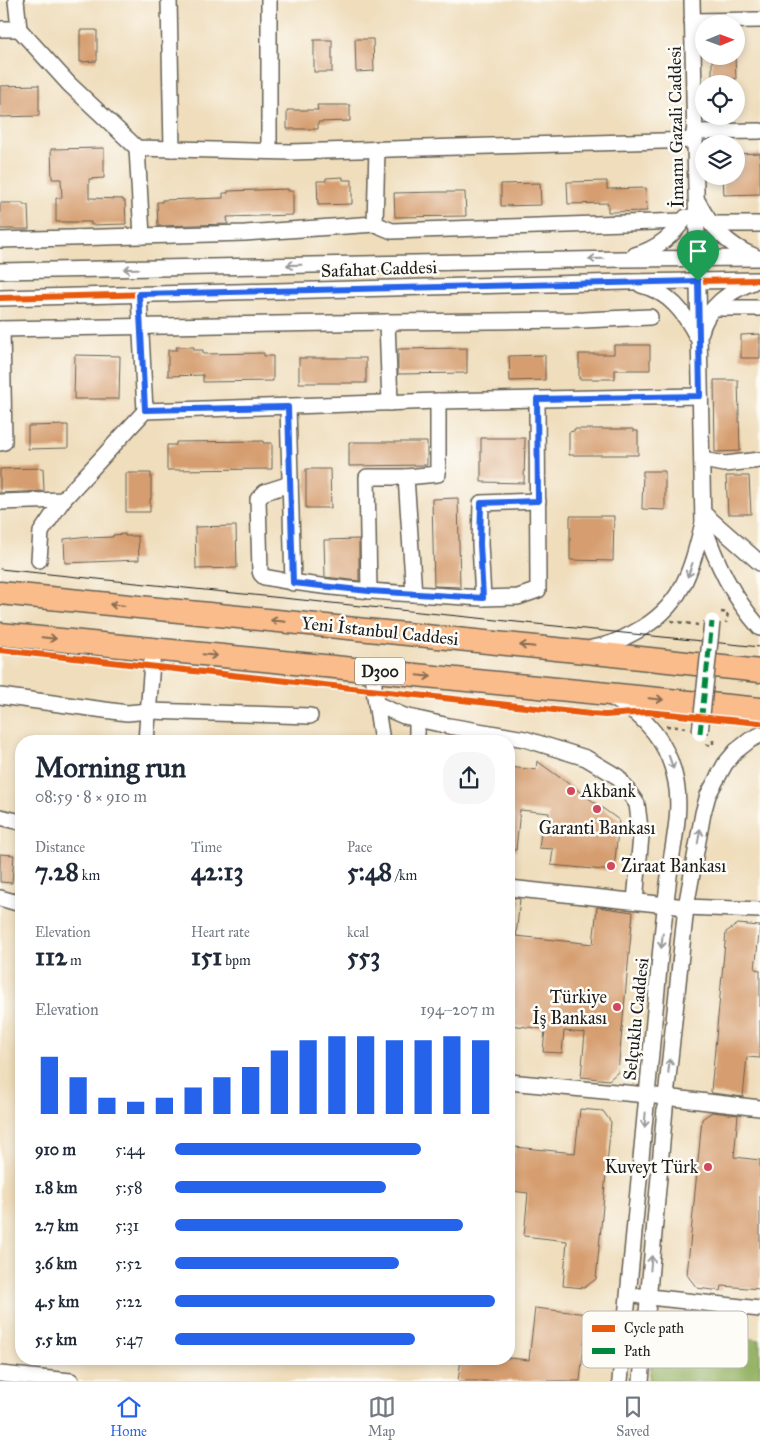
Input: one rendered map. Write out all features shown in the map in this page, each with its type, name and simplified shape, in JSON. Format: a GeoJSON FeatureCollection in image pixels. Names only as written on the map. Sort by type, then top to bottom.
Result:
{"type":"FeatureCollection","features":[{"type":"Feature","properties":{"kind":"highway","name":"Yeni İstanbul Caddesi"},"geometry":{"type":"LineString","coordinates":[[0,593],[760,671]]}},
{"type":"Feature","properties":{"kind":"highway","name":"D300"},"geometry":{"type":"LineString","coordinates":[[0,634],[760,709]]}},
{"type":"Feature","properties":{"kind":"street"},"geometry":{"type":"LineString","coordinates":[[16,0],[19,29],[69,84],[137,148],[270,151],[377,149],[695,136]]}},
{"type":"Feature","properties":{"kind":"street"},"geometry":{"type":"LineString","coordinates":[[169,0],[172,149]]}},
{"type":"Feature","properties":{"kind":"street"},"geometry":{"type":"LineString","coordinates":[[269,0],[270,151]]}},
{"type":"Feature","properties":{"kind":"street","name":"İmamı Gazali Caddesi"},"geometry":{"type":"LineString","coordinates":[[692,0],[695,136]]}},
{"type":"Feature","properties":{"kind":"street"},"geometry":{"type":"LineString","coordinates":[[692,21],[760,20]]}},
{"type":"Feature","properties":{"kind":"street"},"geometry":{"type":"LineString","coordinates":[[0,29],[19,29]]}},
{"type":"Feature","properties":{"kind":"street"},"geometry":{"type":"LineString","coordinates":[[708,135],[760,131]]}},
{"type":"Feature","properties":{"kind":"street"},"geometry":{"type":"LineString","coordinates":[[137,148],[142,236]]}},
{"type":"Feature","properties":{"kind":"street"},"geometry":{"type":"LineString","coordinates":[[374,224],[377,149]]}},
{"type":"Feature","properties":{"kind":"street","name":"İmamı Gazali Caddesi"},"geometry":{"type":"LineString","coordinates":[[696,185],[703,518]]}},
{"type":"Feature","properties":{"kind":"street"},"geometry":{"type":"LineString","coordinates":[[622,259],[643,253],[665,241],[683,221],[696,199]]}},
{"type":"Feature","properties":{"kind":"street"},"geometry":{"type":"LineString","coordinates":[[696,199],[711,224],[735,246],[759,258]]}},
{"type":"Feature","properties":{"kind":"street"},"geometry":{"type":"LineString","coordinates":[[0,240],[245,233],[374,224],[392,231],[683,221]]}},
{"type":"Feature","properties":{"kind":"street"},"geometry":{"type":"LineString","coordinates":[[711,224],[760,224]]}},
{"type":"Feature","properties":{"kind":"street","name":"Safahat Caddesi"},"geometry":{"type":"LineString","coordinates":[[0,271],[759,258]]}},
{"type":"Feature","properties":{"kind":"street"},"geometry":{"type":"LineString","coordinates":[[699,341],[703,325],[714,308],[742,286],[759,280]]}},
{"type":"Feature","properties":{"kind":"street","name":"Safahat Caddesi"},"geometry":{"type":"LineString","coordinates":[[0,298],[759,280]]}},
{"type":"Feature","properties":{"kind":"street"},"geometry":{"type":"LineString","coordinates":[[626,282],[659,291],[669,298],[684,315],[699,341]]}},
{"type":"Feature","properties":{"kind":"street"},"geometry":{"type":"LineString","coordinates":[[39,560],[41,532],[64,500],[145,410],[139,294]]}},
{"type":"Feature","properties":{"kind":"street"},"geometry":{"type":"LineString","coordinates":[[714,308],[760,308]]}},
{"type":"Feature","properties":{"kind":"street"},"geometry":{"type":"LineString","coordinates":[[0,443],[4,442],[1,329],[584,320],[650,317]]}},
{"type":"Feature","properties":{"kind":"street"},"geometry":{"type":"LineString","coordinates":[[387,322],[390,403]]}},
{"type":"Feature","properties":{"kind":"street"},"geometry":{"type":"LineString","coordinates":[[145,410],[438,401],[700,396]]}},
{"type":"Feature","properties":{"kind":"street"},"geometry":{"type":"LineString","coordinates":[[290,484],[265,492],[258,499],[261,574],[264,578],[369,591],[483,598],[518,597],[538,590],[537,399]]}},
{"type":"Feature","properties":{"kind":"street"},"geometry":{"type":"LineString","coordinates":[[369,591],[367,478],[438,474],[438,401]]}},
{"type":"Feature","properties":{"kind":"street"},"geometry":{"type":"LineString","coordinates":[[288,407],[293,583]]}},
{"type":"Feature","properties":{"kind":"street"},"geometry":{"type":"LineString","coordinates":[[702,460],[725,464],[760,460]]}},
{"type":"Feature","properties":{"kind":"street"},"geometry":{"type":"LineString","coordinates":[[406,477],[414,594]]}},
{"type":"Feature","properties":{"kind":"street"},"geometry":{"type":"LineString","coordinates":[[0,502],[64,500]]}},
{"type":"Feature","properties":{"kind":"street"},"geometry":{"type":"LineString","coordinates":[[483,598],[480,544],[481,503],[538,501]]}},
{"type":"Feature","properties":{"kind":"street"},"geometry":{"type":"LineString","coordinates":[[703,518],[760,563]]}},
{"type":"Feature","properties":{"kind":"street"},"geometry":{"type":"LineString","coordinates":[[703,518],[711,546],[726,580],[738,600],[760,628]]}},
{"type":"Feature","properties":{"kind":"street"},"geometry":{"type":"LineString","coordinates":[[576,651],[625,638],[642,629],[669,608],[690,571],[703,518]]}},
{"type":"Feature","properties":{"kind":"street"},"geometry":{"type":"LineString","coordinates":[[700,731],[711,624]]}},
{"type":"Feature","properties":{"kind":"street"},"geometry":{"type":"LineString","coordinates":[[147,735],[153,649]]}},
{"type":"Feature","properties":{"kind":"street"},"geometry":{"type":"LineString","coordinates":[[374,671],[374,690],[381,735]]}},
{"type":"Feature","properties":{"kind":"street","name":"Selçuklu Caddesi"},"geometry":{"type":"LineString","coordinates":[[602,693],[619,702],[643,719],[662,742],[673,768],[678,795],[678,811],[666,904],[627,1311]]}},
{"type":"Feature","properties":{"kind":"street"},"geometry":{"type":"LineString","coordinates":[[0,696],[127,713],[149,711],[310,716]]}},
{"type":"Feature","properties":{"kind":"street"},"geometry":{"type":"LineString","coordinates":[[376,704],[404,716],[502,735]]}},
{"type":"Feature","properties":{"kind":"street"},"geometry":{"type":"LineString","coordinates":[[417,719],[417,735]]}},
{"type":"Feature","properties":{"kind":"street"},"geometry":{"type":"LineString","coordinates":[[647,1311],[666,1097],[686,907],[703,813],[708,795],[725,764],[736,751],[760,735]]}},
{"type":"Feature","properties":{"kind":"street"},"geometry":{"type":"LineString","coordinates":[[515,737],[586,758],[618,777],[637,804],[641,836],[635,901]]}},
{"type":"Feature","properties":{"kind":"street"},"geometry":{"type":"LineString","coordinates":[[0,817],[15,821]]}},
{"type":"Feature","properties":{"kind":"street"},"geometry":{"type":"LineString","coordinates":[[515,889],[686,907],[760,910]]}},
{"type":"Feature","properties":{"kind":"street"},"geometry":{"type":"LineString","coordinates":[[0,898],[15,902]]}},
{"type":"Feature","properties":{"kind":"street"},"geometry":{"type":"LineString","coordinates":[[515,1083],[760,1108]]}},
{"type":"Feature","properties":{"kind":"street"},"geometry":{"type":"LineString","coordinates":[[629,1294],[760,1309]]}},
{"type":"Feature","properties":{"kind":"street","name":"Selçuklu Caddesi"},"geometry":{"type":"LineString","coordinates":[[620,1381],[621,1368]]}},
{"type":"Feature","properties":{"kind":"street"},"geometry":{"type":"LineString","coordinates":[[641,1381],[642,1368]]}},
{"type":"Feature","properties":{"kind":"street"},"geometry":{"type":"LineString","coordinates":[[0,1374],[71,1381]]}},
{"type":"Feature","properties":{"kind":"path"},"geometry":{"type":"LineString","coordinates":[[671,621],[711,624]]}},
{"type":"Feature","properties":{"kind":"path"},"geometry":{"type":"LineString","coordinates":[[661,725],[700,731]]}},
{"type":"Feature","properties":{"kind":"green space"},"geometry":{"type":"Polygon","coordinates":[[[748,1339],[760,1340],[760,1381],[649,1381],[651,1368],[748,1368],[748,1339]]]}},
{"type":"Feature","properties":{"kind":"building"},"geometry":{"type":"Polygon","coordinates":[[[80,30],[97,30],[97,61],[80,62],[80,30]]]}},
{"type":"Feature","properties":{"kind":"building"},"geometry":{"type":"Polygon","coordinates":[[[355,39],[373,39],[374,71],[356,72],[355,39]]]}},
{"type":"Feature","properties":{"kind":"building"},"geometry":{"type":"Polygon","coordinates":[[[314,40],[332,40],[332,72],[314,72],[314,40]]]}},
{"type":"Feature","properties":{"kind":"building"},"geometry":{"type":"Polygon","coordinates":[[[712,65],[735,65],[736,75],[712,75],[712,65]]]}},
{"type":"Feature","properties":{"kind":"building"},"geometry":{"type":"Polygon","coordinates":[[[39,85],[39,116],[0,117],[0,86],[39,85]]]}},
{"type":"Feature","properties":{"kind":"building"},"geometry":{"type":"Polygon","coordinates":[[[317,105],[350,105],[350,121],[318,122],[318,129],[287,129],[287,110],[318,110],[317,105]]]}},
{"type":"Feature","properties":{"kind":"building"},"geometry":{"type":"Polygon","coordinates":[[[104,148],[104,178],[89,179],[89,198],[123,199],[125,201],[126,224],[91,225],[91,222],[56,222],[56,198],[62,198],[61,179],[52,179],[51,149],[104,148]]]}},
{"type":"Feature","properties":{"kind":"building"},"geometry":{"type":"Polygon","coordinates":[[[760,153],[760,194],[724,195],[723,185],[745,185],[745,154],[760,153]]]}},
{"type":"Feature","properties":{"kind":"building"},"geometry":{"type":"Polygon","coordinates":[[[343,177],[343,180],[352,180],[352,204],[318,205],[317,181],[326,181],[326,178],[343,177]]]}},
{"type":"Feature","properties":{"kind":"building"},"geometry":{"type":"Polygon","coordinates":[[[607,181],[607,189],[646,188],[647,211],[608,212],[608,203],[568,204],[567,182],[607,181]]]}},
{"type":"Feature","properties":{"kind":"building"},"geometry":{"type":"Polygon","coordinates":[[[540,183],[541,205],[501,206],[501,184],[540,183]]]}},
{"type":"Feature","properties":{"kind":"building"},"geometry":{"type":"Polygon","coordinates":[[[288,189],[288,191],[293,191],[293,215],[227,217],[228,224],[158,226],[157,202],[162,202],[162,200],[223,198],[223,193],[228,193],[228,191],[288,189]]]}},
{"type":"Feature","properties":{"kind":"building"},"geometry":{"type":"Polygon","coordinates":[[[465,192],[466,216],[395,217],[394,193],[465,192]]]}},
{"type":"Feature","properties":{"kind":"building"},"geometry":{"type":"Polygon","coordinates":[[[0,203],[23,203],[23,205],[28,205],[29,229],[0,229],[0,203]]]}},
{"type":"Feature","properties":{"kind":"building"},"geometry":{"type":"Polygon","coordinates":[[[760,334],[760,358],[741,358],[741,335],[760,334]]]}},
{"type":"Feature","properties":{"kind":"building"},"geometry":{"type":"Polygon","coordinates":[[[614,345],[650,345],[650,370],[615,370],[615,379],[579,379],[579,354],[614,354],[614,345]]]}},
{"type":"Feature","properties":{"kind":"building"},"geometry":{"type":"Polygon","coordinates":[[[176,347],[194,347],[194,350],[203,350],[203,354],[264,353],[264,356],[273,356],[273,381],[203,382],[203,375],[168,376],[168,350],[177,350],[176,347]]]}},
{"type":"Feature","properties":{"kind":"building"},"geometry":{"type":"Polygon","coordinates":[[[467,348],[467,373],[398,374],[398,349],[467,348]]]}},
{"type":"Feature","properties":{"kind":"building"},"geometry":{"type":"Polygon","coordinates":[[[75,355],[120,356],[119,399],[74,399],[75,355]]]}},
{"type":"Feature","properties":{"kind":"building"},"geometry":{"type":"Polygon","coordinates":[[[545,355],[545,380],[510,381],[509,356],[545,355]]]}},
{"type":"Feature","properties":{"kind":"building"},"geometry":{"type":"Polygon","coordinates":[[[299,358],[366,358],[366,383],[299,383],[299,358]]]}},
{"type":"Feature","properties":{"kind":"building"},"geometry":{"type":"Polygon","coordinates":[[[714,380],[738,380],[740,451],[715,452],[714,380]]]}},
{"type":"Feature","properties":{"kind":"building"},"geometry":{"type":"Polygon","coordinates":[[[68,425],[68,448],[28,449],[28,426],[68,425]]]}},
{"type":"Feature","properties":{"kind":"building"},"geometry":{"type":"Polygon","coordinates":[[[574,429],[633,429],[633,431],[638,431],[638,455],[569,455],[569,432],[574,431],[574,429]]]}},
{"type":"Feature","properties":{"kind":"building"},"geometry":{"type":"Polygon","coordinates":[[[481,438],[525,438],[524,483],[481,482],[481,438]]]}},
{"type":"Feature","properties":{"kind":"building"},"geometry":{"type":"Polygon","coordinates":[[[263,441],[263,443],[272,443],[272,469],[167,470],[167,445],[176,445],[176,442],[263,441]]]}},
{"type":"Feature","properties":{"kind":"building"},"geometry":{"type":"Polygon","coordinates":[[[349,442],[427,442],[427,465],[349,466],[349,442]]]}},
{"type":"Feature","properties":{"kind":"building"},"geometry":{"type":"Polygon","coordinates":[[[43,468],[44,491],[0,493],[0,469],[43,468]]]}},
{"type":"Feature","properties":{"kind":"building"},"geometry":{"type":"Polygon","coordinates":[[[306,469],[330,469],[331,508],[306,508],[306,469]]]}},
{"type":"Feature","properties":{"kind":"building"},"geometry":{"type":"Polygon","coordinates":[[[643,471],[665,471],[665,510],[642,509],[643,471]]]}},
{"type":"Feature","properties":{"kind":"building"},"geometry":{"type":"Polygon","coordinates":[[[126,473],[151,473],[150,512],[126,512],[126,473]]]}},
{"type":"Feature","properties":{"kind":"building"},"geometry":{"type":"Polygon","coordinates":[[[726,476],[749,476],[751,514],[728,514],[726,476]]]}},
{"type":"Feature","properties":{"kind":"building"},"geometry":{"type":"Polygon","coordinates":[[[458,498],[460,587],[434,586],[432,499],[458,498]]]}},
{"type":"Feature","properties":{"kind":"building"},"geometry":{"type":"Polygon","coordinates":[[[570,516],[614,516],[613,561],[570,560],[570,516]]]}},
{"type":"Feature","properties":{"kind":"building"},"geometry":{"type":"Polygon","coordinates":[[[236,526],[237,568],[196,569],[195,527],[236,526]]]}},
{"type":"Feature","properties":{"kind":"building"},"geometry":{"type":"Polygon","coordinates":[[[125,534],[125,536],[138,536],[139,560],[65,563],[64,539],[88,536],[88,538],[113,537],[113,535],[125,534]]]}},
{"type":"Feature","properties":{"kind":"building"},"geometry":{"type":"Polygon","coordinates":[[[359,539],[359,581],[325,577],[324,540],[359,539]]]}},
{"type":"Feature","properties":{"kind":"building"},"geometry":{"type":"Polygon","coordinates":[[[537,761],[619,820],[614,871],[551,865],[553,849],[539,848],[541,832],[547,833],[549,813],[520,810],[515,850],[515,768],[536,770],[537,761]]]}},
{"type":"Feature","properties":{"kind":"building"},"geometry":{"type":"Polygon","coordinates":[[[0,854],[14,855],[12,883],[0,882],[0,854]]]}},
{"type":"Feature","properties":{"kind":"building"},"geometry":{"type":"Polygon","coordinates":[[[515,898],[520,899],[516,936],[593,944],[597,907],[633,912],[618,1072],[609,1080],[581,1077],[585,1033],[564,1031],[562,1053],[543,1052],[545,1029],[515,1026],[515,898]]]}},
{"type":"Feature","properties":{"kind":"building"},"geometry":{"type":"Polygon","coordinates":[[[738,924],[760,926],[755,969],[760,970],[760,1058],[747,1057],[743,1097],[712,1093],[711,1091],[726,932],[738,924]]]}},
{"type":"Feature","properties":{"kind":"building"},"geometry":{"type":"Polygon","coordinates":[[[580,1109],[603,1111],[611,1122],[596,1279],[584,1288],[563,1286],[567,1241],[524,1236],[528,1193],[515,1191],[515,1147],[575,1153],[580,1109]]]}},
{"type":"Feature","properties":{"kind":"building"},"geometry":{"type":"Polygon","coordinates":[[[712,1112],[738,1115],[734,1157],[760,1160],[760,1289],[722,1286],[721,1291],[697,1288],[687,1275],[702,1119],[712,1112]]]}},
{"type":"Feature","properties":{"kind":"building"},"geometry":{"type":"Polygon","coordinates":[[[535,1308],[582,1313],[580,1381],[458,1381],[460,1365],[515,1365],[515,1359],[529,1360],[535,1308]]]}},
{"type":"Feature","properties":{"kind":"tram line"},"geometry":{"type":"LineString","coordinates":[[0,569],[760,647]]}},
{"type":"Feature","properties":{"kind":"marked path"},"geometry":{"type":"LineString","coordinates":[[700,733],[712,622]]}},
{"type":"Feature","properties":{"kind":"cycle path"},"geometry":{"type":"LineString","coordinates":[[0,298],[760,280]]}},
{"type":"Feature","properties":{"kind":"cycle path"},"geometry":{"type":"LineString","coordinates":[[0,650],[591,714],[648,712],[760,723]]}},
{"type":"Feature","properties":{"kind":"place","name":"Akbank"},"geometry":{"type":"Point","coordinates":[571,791]}},
{"type":"Feature","properties":{"kind":"place","name":"Garanti Bankası"},"geometry":{"type":"Point","coordinates":[597,809]}},
{"type":"Feature","properties":{"kind":"place","name":"Ziraat Bankası"},"geometry":{"type":"Point","coordinates":[611,866]}},
{"type":"Feature","properties":{"kind":"place","name":"Türkiye İş Bankası"},"geometry":{"type":"Point","coordinates":[617,1007]}},
{"type":"Feature","properties":{"kind":"place","name":"Kuveyt Türk"},"geometry":{"type":"Point","coordinates":[708,1167]}},
{"type":"Feature","properties":{"kind":"route"},"geometry":{"type":"LineString","coordinates":[[698,281],[700,396],[537,399],[538,501],[481,503],[480,544],[483,598],[369,591],[293,583],[288,407],[145,410],[139,294],[698,281]]}}]}
